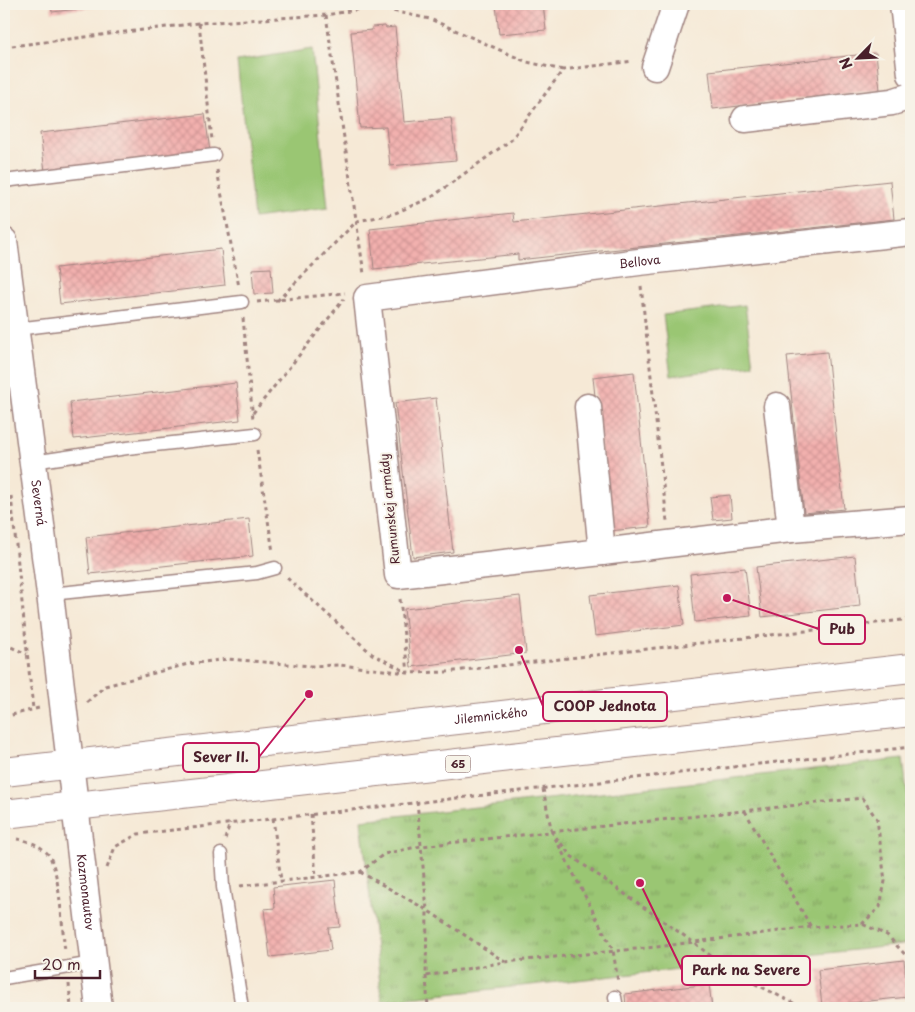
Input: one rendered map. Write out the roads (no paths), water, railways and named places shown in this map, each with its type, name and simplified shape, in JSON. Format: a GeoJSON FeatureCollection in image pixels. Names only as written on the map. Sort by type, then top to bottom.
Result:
{"type":"FeatureCollection","features":[{"type":"Feature","properties":{"kind":"main road","name":"Jilemnického"},"geometry":{"type":"LineString","coordinates":[[4,772],[911,668]]}},
{"type":"Feature","properties":{"kind":"main road","name":"65"},"geometry":{"type":"LineString","coordinates":[[7,827],[74,806],[911,712]]}},
{"type":"Feature","properties":{"kind":"street"},"geometry":{"type":"LineString","coordinates":[[655,67],[676,4]]}},
{"type":"Feature","properties":{"kind":"street"},"geometry":{"type":"LineString","coordinates":[[903,4],[911,74]]}},
{"type":"Feature","properties":{"kind":"street"},"geometry":{"type":"LineString","coordinates":[[745,119],[892,102],[911,96]]}},
{"type":"Feature","properties":{"kind":"street","name":"Bellova"},"geometry":{"type":"LineString","coordinates":[[367,298],[639,262],[911,232]]}},
{"type":"Feature","properties":{"kind":"street","name":"Severná"},"geometry":{"type":"LineString","coordinates":[[4,241],[16,329],[14,410],[33,462],[70,765]]}},
{"type":"Feature","properties":{"kind":"street","name":"Rumunskej armády"},"geometry":{"type":"LineString","coordinates":[[367,298],[398,575],[790,529],[911,519]]}},
{"type":"Feature","properties":{"kind":"street"},"geometry":{"type":"LineString","coordinates":[[777,406],[790,529]]}},
{"type":"Feature","properties":{"kind":"street"},"geometry":{"type":"LineString","coordinates":[[588,407],[602,552]]}},
{"type":"Feature","properties":{"kind":"street"},"geometry":{"type":"LineString","coordinates":[[70,765],[74,806]]}},
{"type":"Feature","properties":{"kind":"street","name":"Kozmonautov"},"geometry":{"type":"LineString","coordinates":[[74,806],[99,1008]]}},
{"type":"Feature","properties":{"kind":"lane"},"geometry":{"type":"LineString","coordinates":[[4,181],[214,154]]}},
{"type":"Feature","properties":{"kind":"lane"},"geometry":{"type":"LineString","coordinates":[[16,329],[242,302]]}},
{"type":"Feature","properties":{"kind":"lane"},"geometry":{"type":"LineString","coordinates":[[33,462],[127,448],[255,434]]}},
{"type":"Feature","properties":{"kind":"lane"},"geometry":{"type":"LineString","coordinates":[[50,594],[257,573],[275,568]]}},
{"type":"Feature","properties":{"kind":"lane"},"geometry":{"type":"LineString","coordinates":[[221,854],[222,888],[242,1008]]}},
{"type":"Feature","properties":{"kind":"lane"},"geometry":{"type":"LineString","coordinates":[[4,978],[94,963]]}},
{"type":"Feature","properties":{"kind":"place","name":"Pub"},"geometry":{"type":"Point","coordinates":[727,598]}},
{"type":"Feature","properties":{"kind":"place","name":"COOP Jednota"},"geometry":{"type":"Point","coordinates":[519,650]}},
{"type":"Feature","properties":{"kind":"place","name":"Sever II."},"geometry":{"type":"Point","coordinates":[309,694]}},
{"type":"Feature","properties":{"kind":"place","name":"Park na Severe"},"geometry":{"type":"Point","coordinates":[640,883]}}]}
